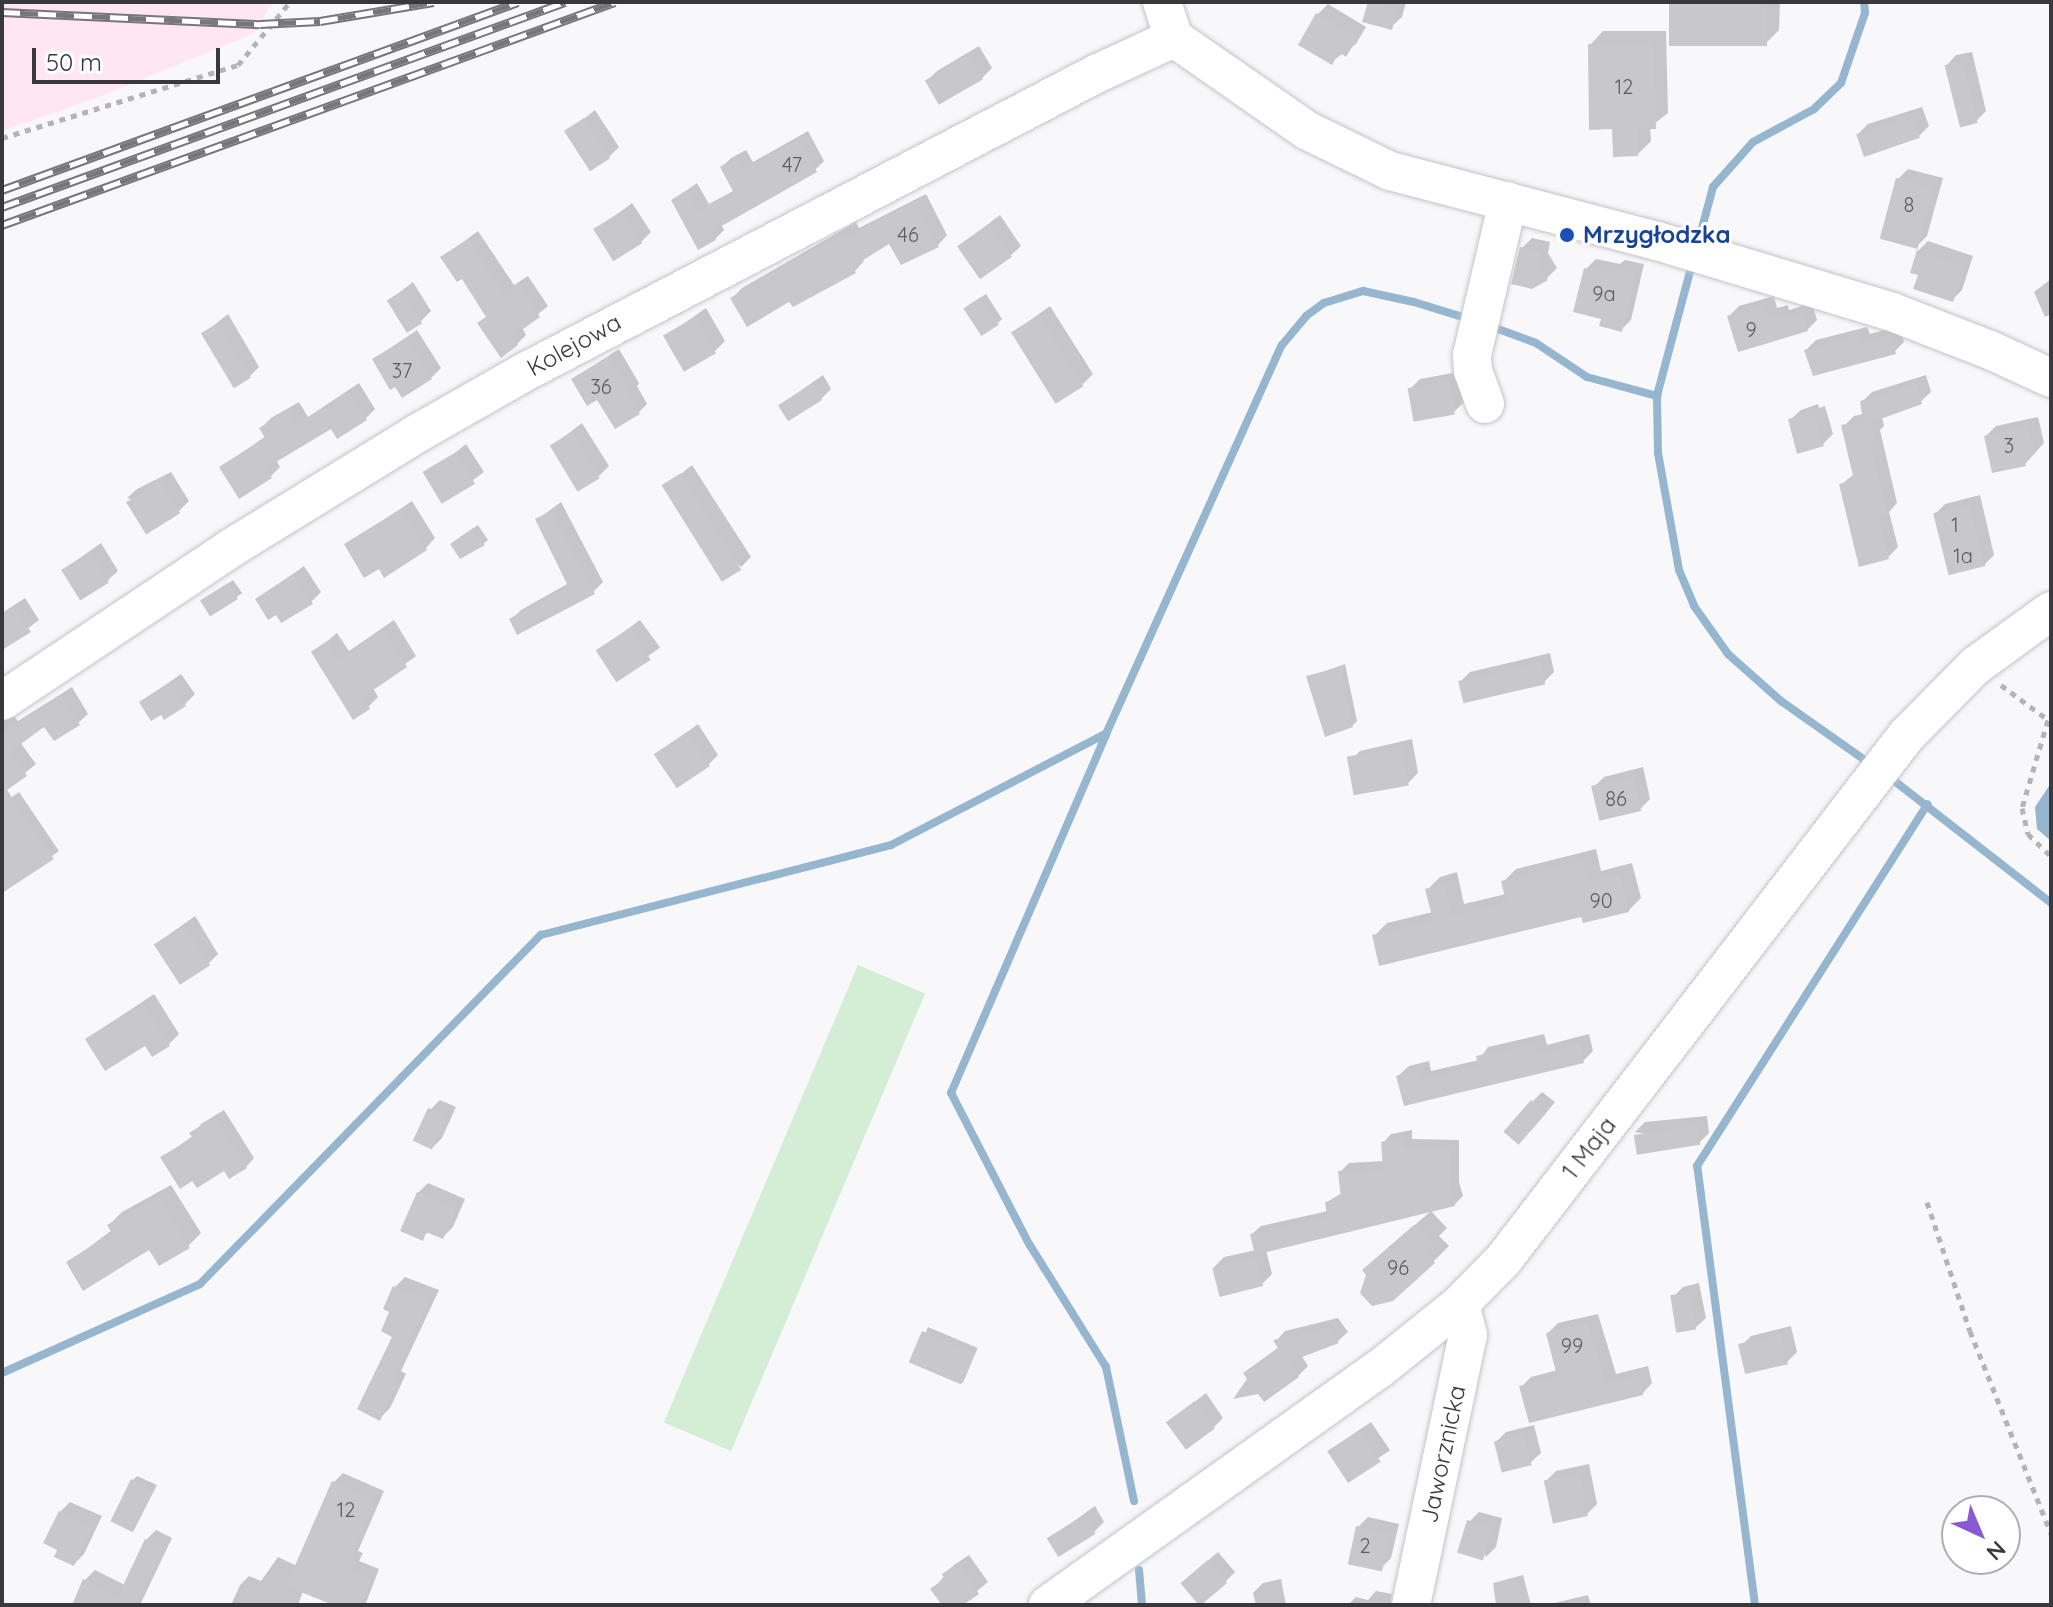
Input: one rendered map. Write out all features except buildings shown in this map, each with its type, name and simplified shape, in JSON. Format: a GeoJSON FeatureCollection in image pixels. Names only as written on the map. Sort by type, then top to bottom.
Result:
{"type":"FeatureCollection","features":[{"type":"Feature","properties":{"kind":"street"},"geometry":{"type":"LineString","coordinates":[[1162,2],[1174,38],[1334,147],[1390,171],[1657,241],[1892,312],[1990,350],[2051,378]]}},
{"type":"Feature","properties":{"kind":"street","name":"Kolejowa"},"geometry":{"type":"LineString","coordinates":[[2,701],[104,630],[303,503],[523,373],[1082,81],[1174,38]]}},
{"type":"Feature","properties":{"kind":"street"},"geometry":{"type":"LineString","coordinates":[[1485,404],[1473,371],[1480,324],[1508,201]]}},
{"type":"Feature","properties":{"kind":"street","name":"1 Maja"},"geometry":{"type":"LineString","coordinates":[[1048,1605],[1378,1370],[1460,1304],[1504,1259],[1906,736],[1975,666],[2051,611]]}},
{"type":"Feature","properties":{"kind":"street","name":"Jaworznicka"},"geometry":{"type":"LineString","coordinates":[[1411,1605],[1468,1335],[1460,1304]]}},
{"type":"Feature","properties":{"kind":"path"},"geometry":{"type":"LineString","coordinates":[[2,138],[238,65],[290,2]]}},
{"type":"Feature","properties":{"kind":"path"},"geometry":{"type":"LineString","coordinates":[[1975,666],[2049,721],[2022,808],[2028,834],[2051,856]]}},
{"type":"Feature","properties":{"kind":"path"},"geometry":{"type":"LineString","coordinates":[[1927,1202],[1970,1331],[2051,1534]]}},
{"type":"Feature","properties":{"kind":"shaded area"},"geometry":{"type":"Polygon","coordinates":[[[2,2],[273,2],[253,34],[99,97],[2,131],[2,2]]]}},
{"type":"Feature","properties":{"kind":"green space"},"geometry":{"type":"Polygon","coordinates":[[[858,965],[925,994],[731,1451],[664,1422],[858,965]]]}},
{"type":"Feature","properties":{"kind":"water"},"geometry":{"type":"Polygon","coordinates":[[[2051,783],[2051,841],[2037,829],[2035,807],[2051,783]]]}},
{"type":"Feature","properties":{"kind":"waterway"},"geometry":{"type":"LineString","coordinates":[[1698,243],[1713,187],[1753,142],[1814,109],[1841,83],[1865,13],[1864,2]]}},
{"type":"Feature","properties":{"kind":"waterway"},"geometry":{"type":"LineString","coordinates":[[1692,264],[1657,396],[1658,453],[1679,570],[1694,606],[1728,654],[1781,701],[1873,766]]}},
{"type":"Feature","properties":{"kind":"waterway"},"geometry":{"type":"LineString","coordinates":[[1134,1501],[1106,1367],[1029,1244],[951,1093],[1106,734],[1282,345],[1306,316],[1324,303],[1363,291],[1469,319]]}},
{"type":"Feature","properties":{"kind":"waterway"},"geometry":{"type":"LineString","coordinates":[[1490,326],[1536,343],[1587,377],[1657,396]]}},
{"type":"Feature","properties":{"kind":"waterway"},"geometry":{"type":"LineString","coordinates":[[2,1373],[200,1284],[541,935],[891,845],[1105,734]]}},
{"type":"Feature","properties":{"kind":"waterway"},"geometry":{"type":"LineString","coordinates":[[1888,776],[2051,903]]}},
{"type":"Feature","properties":{"kind":"waterway"},"geometry":{"type":"LineString","coordinates":[[1755,1605],[1697,1166],[1928,804]]}},
{"type":"Feature","properties":{"kind":"waterway"},"geometry":{"type":"LineString","coordinates":[[1139,1570],[1142,1605]]}},
{"type":"Feature","properties":{"kind":"railway"},"geometry":{"type":"LineString","coordinates":[[2,12],[260,24],[320,21],[433,2]]}},
{"type":"Feature","properties":{"kind":"railway"},"geometry":{"type":"LineString","coordinates":[[2,190],[518,2]]}},
{"type":"Feature","properties":{"kind":"railway"},"geometry":{"type":"LineString","coordinates":[[2,207],[565,2]]}},
{"type":"Feature","properties":{"kind":"railway"},"geometry":{"type":"LineString","coordinates":[[2,225],[615,2]]}},
{"type":"Feature","properties":{"kind":"place","name":"Mrzygłodzka"},"geometry":{"type":"Point","coordinates":[1567,235]}}]}
